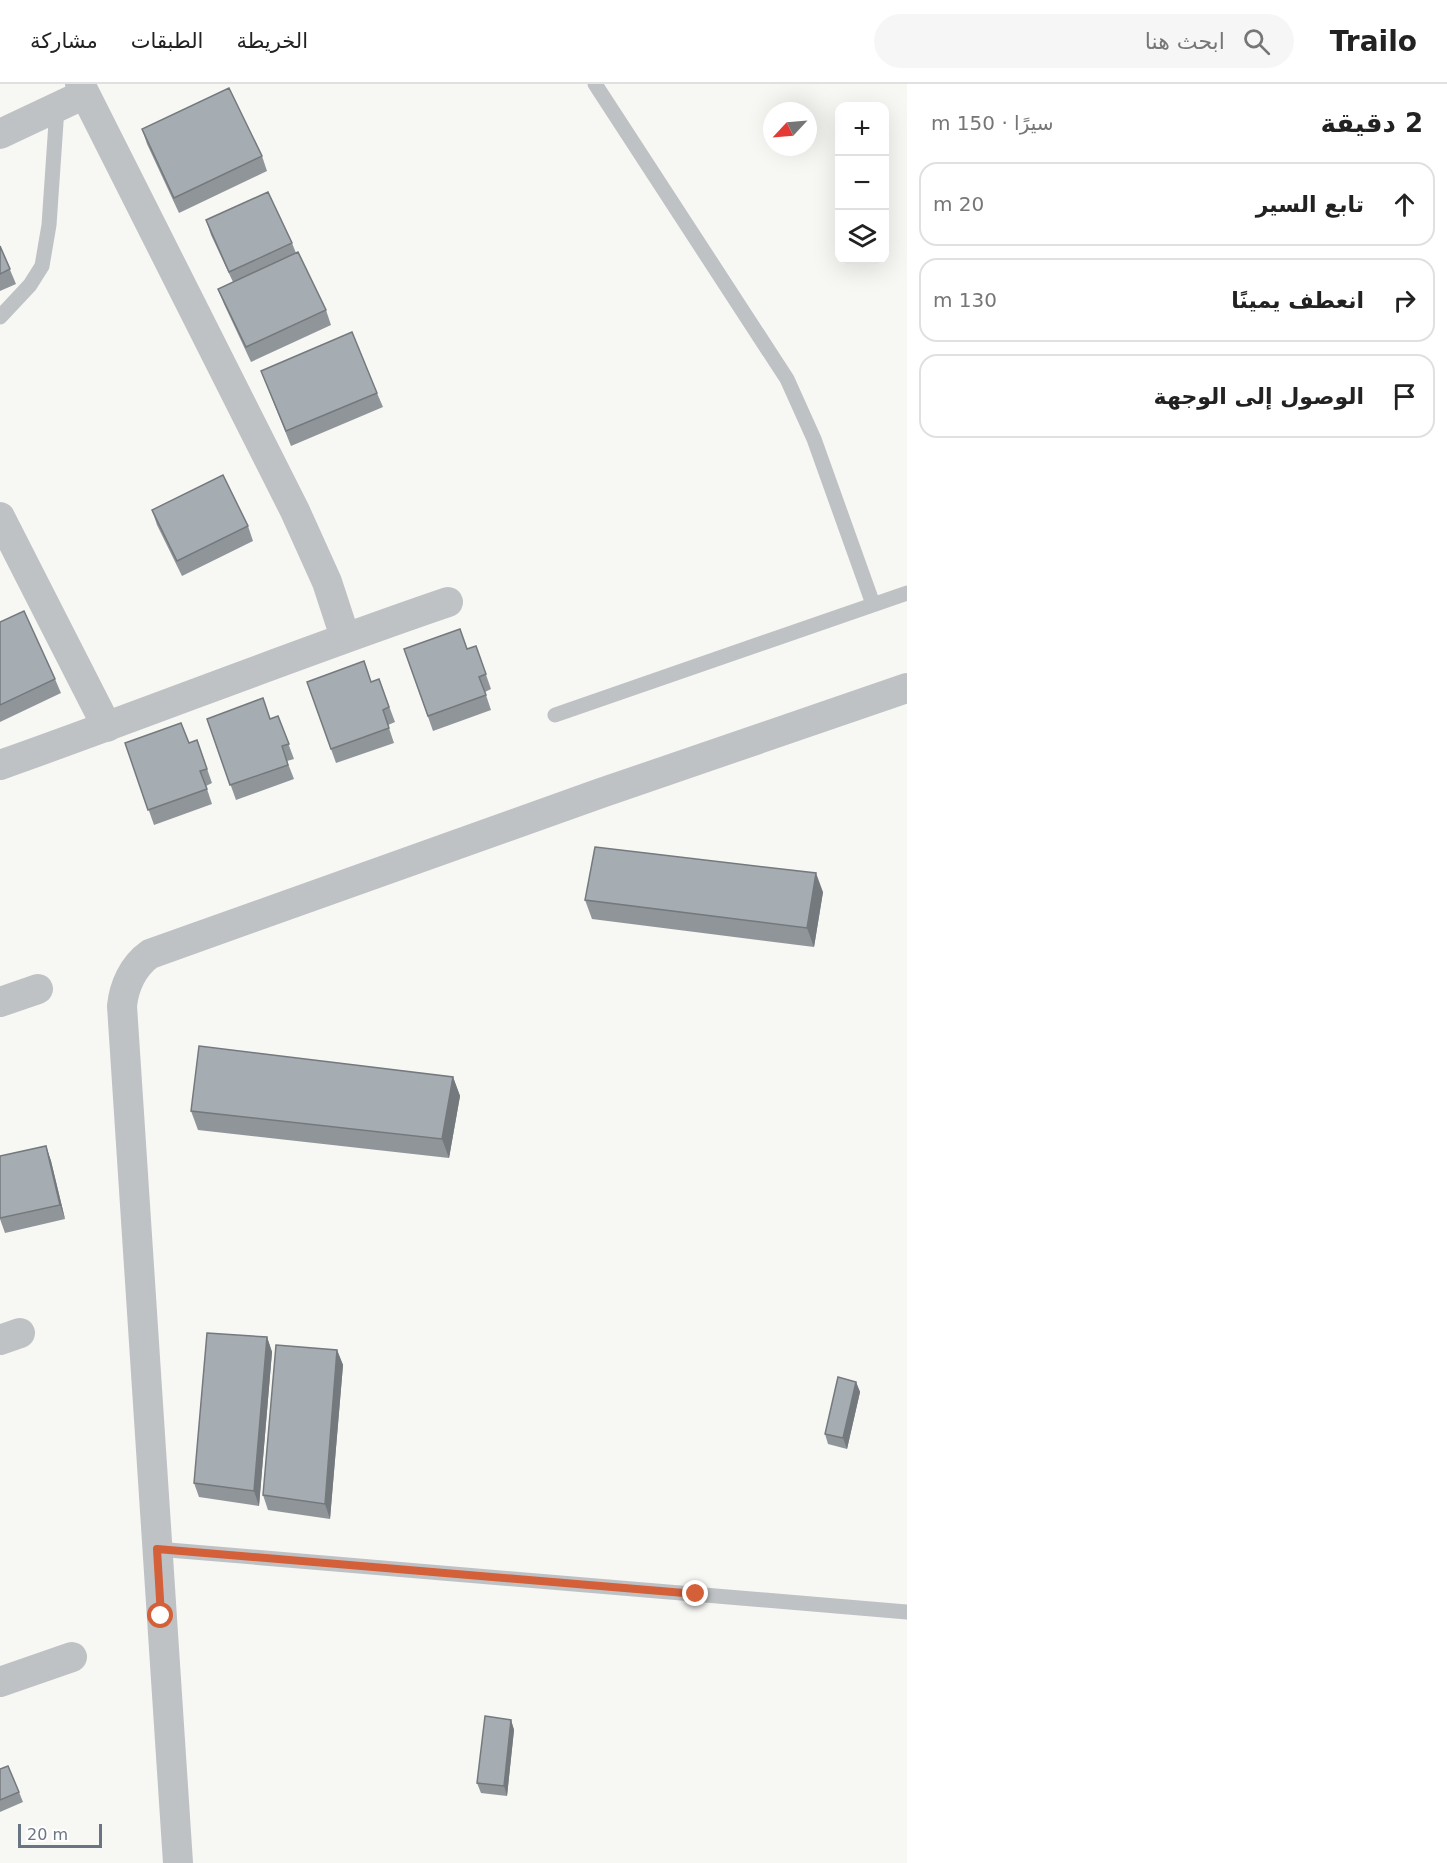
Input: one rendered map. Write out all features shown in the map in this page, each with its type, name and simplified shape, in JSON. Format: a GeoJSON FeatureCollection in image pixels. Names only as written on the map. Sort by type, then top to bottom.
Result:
{"type":"FeatureCollection","features":[{"type":"Feature","properties":{"kind":"street"},"geometry":{"type":"LineString","coordinates":[[0,134],[57,108],[82,89],[295,511],[327,582],[345,637]]}},
{"type":"Feature","properties":{"kind":"street"},"geometry":{"type":"LineString","coordinates":[[0,517],[107,727]]}},
{"type":"Feature","properties":{"kind":"street"},"geometry":{"type":"LineString","coordinates":[[0,765],[345,637],[448,602]]}},
{"type":"Feature","properties":{"kind":"street"},"geometry":{"type":"LineString","coordinates":[[178,1863],[122,1006],[123,992],[142,959],[164,949],[578,801],[907,688]]}},
{"type":"Feature","properties":{"kind":"street"},"geometry":{"type":"LineString","coordinates":[[0,1002],[38,989]]}},
{"type":"Feature","properties":{"kind":"street"},"geometry":{"type":"LineString","coordinates":[[0,1682],[72,1657]]}},
{"type":"Feature","properties":{"kind":"lane"},"geometry":{"type":"LineString","coordinates":[[595,84],[787,379],[814,439],[873,604]]}},
{"type":"Feature","properties":{"kind":"lane"},"geometry":{"type":"LineString","coordinates":[[0,317],[30,285],[42,266],[49,225],[57,108]]}},
{"type":"Feature","properties":{"kind":"lane"},"geometry":{"type":"LineString","coordinates":[[555,715],[907,593]]}},
{"type":"Feature","properties":{"kind":"lane"},"geometry":{"type":"LineString","coordinates":[[157,1549],[907,1612]]}},
{"type":"Feature","properties":{"kind":"building"},"geometry":{"type":"Polygon","coordinates":[[[229,88],[262,156],[174,198],[142,129],[229,88]]]}},
{"type":"Feature","properties":{"kind":"building"},"geometry":{"type":"Polygon","coordinates":[[[268,192],[292,243],[229,272],[206,220],[268,192]]]}},
{"type":"Feature","properties":{"kind":"building"},"geometry":{"type":"Polygon","coordinates":[[[0,246],[10,269],[0,274],[0,246]]]}},
{"type":"Feature","properties":{"kind":"building"},"geometry":{"type":"Polygon","coordinates":[[[298,252],[326,310],[246,347],[218,289],[298,252]]]}},
{"type":"Feature","properties":{"kind":"building"},"geometry":{"type":"Polygon","coordinates":[[[352,332],[377,393],[286,431],[261,371],[352,332]]]}},
{"type":"Feature","properties":{"kind":"building"},"geometry":{"type":"Polygon","coordinates":[[[223,475],[248,526],[177,561],[152,510],[223,475]]]}},
{"type":"Feature","properties":{"kind":"building"},"geometry":{"type":"Polygon","coordinates":[[[24,611],[55,679],[0,705],[0,622],[24,611]]]}},
{"type":"Feature","properties":{"kind":"building"},"geometry":{"type":"Polygon","coordinates":[[[460,629],[467,649],[476,646],[486,674],[479,677],[486,695],[428,716],[404,649],[460,629]]]}},
{"type":"Feature","properties":{"kind":"building"},"geometry":{"type":"Polygon","coordinates":[[[364,661],[371,682],[379,679],[389,707],[383,710],[389,728],[331,749],[307,682],[364,661]]]}},
{"type":"Feature","properties":{"kind":"building"},"geometry":{"type":"Polygon","coordinates":[[[263,698],[270,719],[278,716],[289,744],[282,746],[288,765],[230,785],[207,719],[263,698]]]}},
{"type":"Feature","properties":{"kind":"building"},"geometry":{"type":"Polygon","coordinates":[[[181,723],[189,743],[197,740],[207,769],[200,771],[207,789],[148,810],[125,743],[181,723]]]}},
{"type":"Feature","properties":{"kind":"building"},"geometry":{"type":"Polygon","coordinates":[[[595,847],[816,873],[807,928],[585,900],[595,847]]]}},
{"type":"Feature","properties":{"kind":"building"},"geometry":{"type":"Polygon","coordinates":[[[199,1046],[453,1077],[442,1139],[191,1111],[199,1046]]]}},
{"type":"Feature","properties":{"kind":"building"},"geometry":{"type":"Polygon","coordinates":[[[46,1146],[60,1205],[0,1218],[0,1156],[46,1146]]]}},
{"type":"Feature","properties":{"kind":"building"},"geometry":{"type":"Polygon","coordinates":[[[207,1333],[267,1337],[254,1491],[194,1483],[207,1333]]]}},
{"type":"Feature","properties":{"kind":"building"},"geometry":{"type":"Polygon","coordinates":[[[276,1345],[337,1350],[325,1504],[263,1495],[276,1345]]]}},
{"type":"Feature","properties":{"kind":"building"},"geometry":{"type":"Polygon","coordinates":[[[838,1377],[856,1382],[843,1438],[825,1434],[838,1377]]]}},
{"type":"Feature","properties":{"kind":"building"},"geometry":{"type":"Polygon","coordinates":[[[485,1716],[511,1720],[504,1786],[477,1783],[485,1716]]]}},
{"type":"Feature","properties":{"kind":"building"},"geometry":{"type":"Polygon","coordinates":[[[8,1766],[19,1792],[0,1800],[0,1769],[8,1766]]]}},
{"type":"Feature","properties":{"kind":"route"},"geometry":{"type":"LineString","coordinates":[[161,1616],[157,1549],[696,1594]]}}]}
